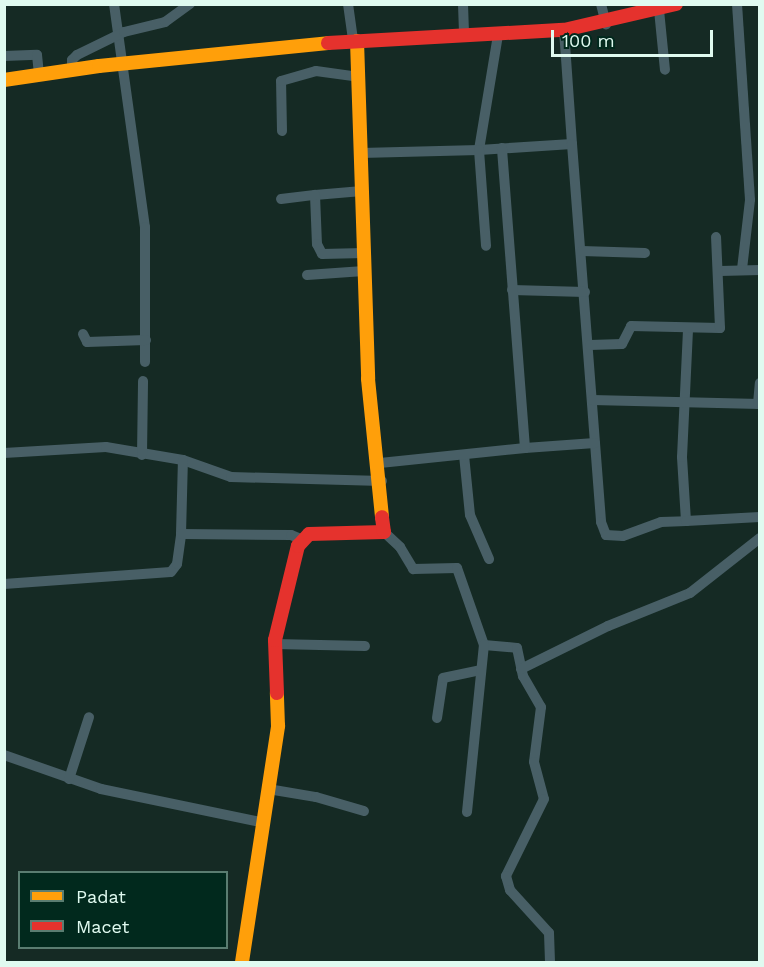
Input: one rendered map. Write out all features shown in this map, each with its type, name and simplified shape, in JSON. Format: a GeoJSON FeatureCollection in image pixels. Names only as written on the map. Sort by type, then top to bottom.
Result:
{"type":"FeatureCollection","features":[{"type":"Feature","properties":{"kind":"street"},"geometry":{"type":"LineString","coordinates":[[114,4],[116,36],[145,227],[145,362]]}},
{"type":"Feature","properties":{"kind":"street"},"geometry":{"type":"LineString","coordinates":[[72,70],[74,57],[116,36],[165,22],[190,4]]}},
{"type":"Feature","properties":{"kind":"street"},"geometry":{"type":"LineString","coordinates":[[348,4],[359,69],[368,379],[382,481],[384,532],[400,547],[413,569],[457,568],[484,645],[467,812]]}},
{"type":"Feature","properties":{"kind":"street"},"geometry":{"type":"LineString","coordinates":[[463,4],[464,35]]}},
{"type":"Feature","properties":{"kind":"street"},"geometry":{"type":"LineString","coordinates":[[601,4],[606,24]]}},
{"type":"Feature","properties":{"kind":"street"},"geometry":{"type":"LineString","coordinates":[[4,81],[122,64],[356,41],[464,35],[498,38],[564,37],[606,24],[661,19],[676,4]]}},
{"type":"Feature","properties":{"kind":"street"},"geometry":{"type":"LineString","coordinates":[[737,4],[750,200],[742,269]]}},
{"type":"Feature","properties":{"kind":"street"},"geometry":{"type":"LineString","coordinates":[[661,19],[665,70]]}},
{"type":"Feature","properties":{"kind":"street"},"geometry":{"type":"LineString","coordinates":[[564,37],[603,533],[623,536],[655,524],[759,517]]}},
{"type":"Feature","properties":{"kind":"street"},"geometry":{"type":"LineString","coordinates":[[486,246],[479,150],[486,94],[497,59],[498,38]]}},
{"type":"Feature","properties":{"kind":"street"},"geometry":{"type":"LineString","coordinates":[[4,56],[37,55],[39,75]]}},
{"type":"Feature","properties":{"kind":"street"},"geometry":{"type":"LineString","coordinates":[[282,131],[281,81],[316,71],[359,69]]}},
{"type":"Feature","properties":{"kind":"street"},"geometry":{"type":"LineString","coordinates":[[361,153],[479,150],[572,144]]}},
{"type":"Feature","properties":{"kind":"street"},"geometry":{"type":"LineString","coordinates":[[502,148],[525,448]]}},
{"type":"Feature","properties":{"kind":"street"},"geometry":{"type":"LineString","coordinates":[[281,199],[362,191]]}},
{"type":"Feature","properties":{"kind":"street"},"geometry":{"type":"LineString","coordinates":[[315,195],[318,250],[322,254],[364,253]]}},
{"type":"Feature","properties":{"kind":"street"},"geometry":{"type":"LineString","coordinates":[[590,345],[622,344],[631,326],[720,328],[720,271],[716,237]]}},
{"type":"Feature","properties":{"kind":"street"},"geometry":{"type":"LineString","coordinates":[[582,251],[645,253]]}},
{"type":"Feature","properties":{"kind":"street"},"geometry":{"type":"LineString","coordinates":[[720,271],[759,270]]}},
{"type":"Feature","properties":{"kind":"street"},"geometry":{"type":"LineString","coordinates":[[307,275],[364,271]]}},
{"type":"Feature","properties":{"kind":"street"},"geometry":{"type":"LineString","coordinates":[[512,290],[585,292]]}},
{"type":"Feature","properties":{"kind":"street"},"geometry":{"type":"LineString","coordinates":[[686,521],[682,457],[688,329]]}},
{"type":"Feature","properties":{"kind":"street"},"geometry":{"type":"LineString","coordinates":[[83,334],[87,342],[146,340]]}},
{"type":"Feature","properties":{"kind":"street"},"geometry":{"type":"LineString","coordinates":[[142,455],[143,381]]}},
{"type":"Feature","properties":{"kind":"street"},"geometry":{"type":"LineString","coordinates":[[592,400],[686,400],[759,404],[759,383]]}},
{"type":"Feature","properties":{"kind":"street"},"geometry":{"type":"LineString","coordinates":[[380,463],[595,443]]}},
{"type":"Feature","properties":{"kind":"street"},"geometry":{"type":"LineString","coordinates":[[4,453],[106,447],[142,455],[183,460],[231,477],[382,481]]}},
{"type":"Feature","properties":{"kind":"street"},"geometry":{"type":"LineString","coordinates":[[464,455],[470,514],[489,559]]}},
{"type":"Feature","properties":{"kind":"street"},"geometry":{"type":"LineString","coordinates":[[4,584],[171,572],[177,564],[181,534],[183,460]]}},
{"type":"Feature","properties":{"kind":"street"},"geometry":{"type":"LineString","coordinates":[[242,963],[261,822],[278,726],[275,644],[302,539],[309,534],[384,532]]}},
{"type":"Feature","properties":{"kind":"street"},"geometry":{"type":"LineString","coordinates":[[181,534],[291,534],[302,539]]}},
{"type":"Feature","properties":{"kind":"street"},"geometry":{"type":"LineString","coordinates":[[521,669],[608,626],[690,593],[759,538]]}},
{"type":"Feature","properties":{"kind":"street"},"geometry":{"type":"LineString","coordinates":[[275,644],[365,646]]}},
{"type":"Feature","properties":{"kind":"street"},"geometry":{"type":"LineString","coordinates":[[484,645],[516,646],[521,669],[543,713],[534,762],[544,799],[508,868],[506,880],[510,890],[549,933],[550,963]]}},
{"type":"Feature","properties":{"kind":"street"},"geometry":{"type":"LineString","coordinates":[[437,718],[442,678],[480,670]]}},
{"type":"Feature","properties":{"kind":"street"},"geometry":{"type":"LineString","coordinates":[[69,778],[89,717]]}},
{"type":"Feature","properties":{"kind":"street"},"geometry":{"type":"LineString","coordinates":[[4,755],[69,778],[138,798],[261,822]]}},
{"type":"Feature","properties":{"kind":"street"},"geometry":{"type":"LineString","coordinates":[[267,789],[316,797],[364,811]]}},
{"type":"Feature","properties":{"kind":"traffic: slow"},"geometry":{"type":"LineString","coordinates":[[357,41],[368,379],[382,517]]}},
{"type":"Feature","properties":{"kind":"traffic: slow"},"geometry":{"type":"LineString","coordinates":[[4,80],[99,66],[328,43]]}},
{"type":"Feature","properties":{"kind":"traffic: slow"},"geometry":{"type":"LineString","coordinates":[[242,962],[278,726],[277,693]]}},
{"type":"Feature","properties":{"kind":"traffic: jam"},"geometry":{"type":"LineString","coordinates":[[328,43],[564,30],[676,4]]}},
{"type":"Feature","properties":{"kind":"traffic: jam"},"geometry":{"type":"LineString","coordinates":[[277,693],[275,640],[298,546],[309,534],[384,532],[382,517]]}}]}
